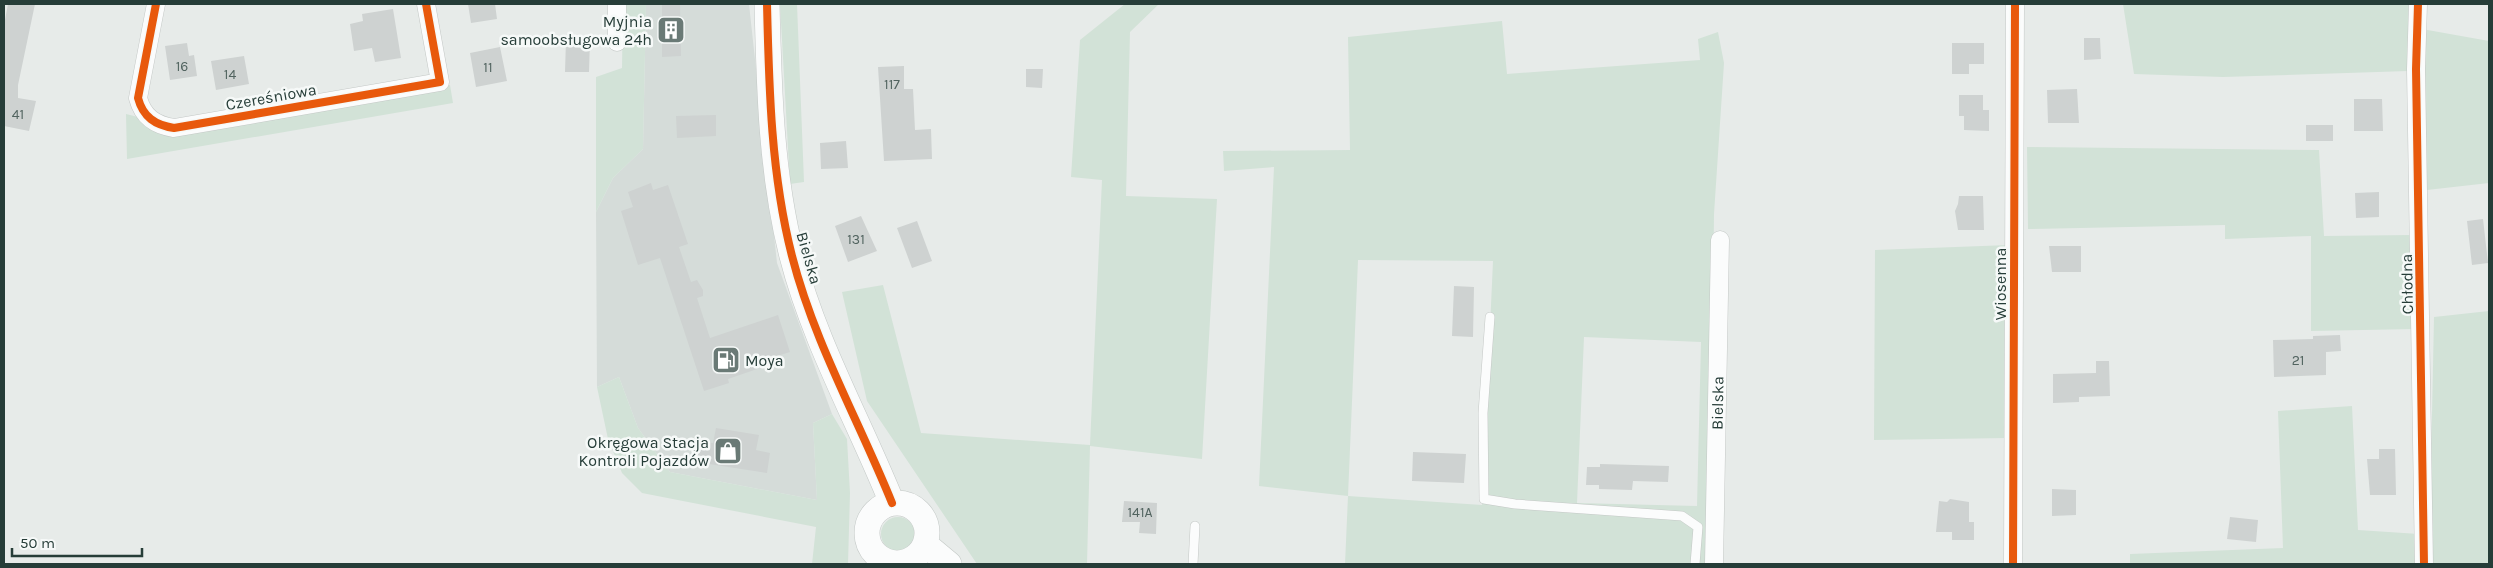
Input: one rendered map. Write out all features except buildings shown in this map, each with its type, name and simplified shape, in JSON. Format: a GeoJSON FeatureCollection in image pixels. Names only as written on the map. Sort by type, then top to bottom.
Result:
{"type":"FeatureCollection","features":[{"type":"Feature","properties":{"kind":"street","name":"Czereśniowa"},"geometry":{"type":"LineString","coordinates":[[156,4],[138,98],[141,110],[149,119],[161,126],[174,128],[440,82],[426,4]]}},
{"type":"Feature","properties":{"kind":"street"},"geometry":{"type":"LineString","coordinates":[[617,4],[617,42]]}},
{"type":"Feature","properties":{"kind":"street","name":"Bielska"},"geometry":{"type":"LineString","coordinates":[[766,4],[774,164],[792,257],[813,319],[869,445],[892,503]]}},
{"type":"Feature","properties":{"kind":"street","name":"Wiosenna"},"geometry":{"type":"LineString","coordinates":[[2013,564],[2015,4]]}},
{"type":"Feature","properties":{"kind":"street","name":"Chłodna"},"geometry":{"type":"LineString","coordinates":[[2418,4],[2416,69],[2424,564]]}},
{"type":"Feature","properties":{"kind":"street","name":"Bielska"},"geometry":{"type":"LineString","coordinates":[[1714,564],[1720,240]]}},
{"type":"Feature","properties":{"kind":"street"},"geometry":{"type":"LineString","coordinates":[[892,503],[910,505],[923,517],[927,526],[925,544],[921,552],[906,562],[896,564],[877,561],[867,541],[868,526],[874,512],[892,503]]}},
{"type":"Feature","properties":{"kind":"street"},"geometry":{"type":"LineString","coordinates":[[925,544],[949,564]]}},
{"type":"Feature","properties":{"kind":"lane"},"geometry":{"type":"LineString","coordinates":[[1490,317],[1483,413],[1484,499],[1515,504],[1682,516],[1698,527],[1695,564]]}},
{"type":"Feature","properties":{"kind":"lane"},"geometry":{"type":"LineString","coordinates":[[1193,564],[1195,526]]}},
{"type":"Feature","properties":{"kind":"shaded area"},"geometry":{"type":"Polygon","coordinates":[[[646,4],[749,4],[777,263],[832,414],[813,423],[817,500],[670,472],[638,428],[619,377],[597,387],[596,212],[613,178],[643,149],[646,4]]]}},
{"type":"Feature","properties":{"kind":"green space"},"geometry":{"type":"Polygon","coordinates":[[[623,4],[646,4],[643,149],[613,178],[596,212],[596,77],[622,68],[623,4]]]}},
{"type":"Feature","properties":{"kind":"green space"},"geometry":{"type":"Polygon","coordinates":[[[780,4],[797,4],[804,182],[790,184],[780,4]]]}},
{"type":"Feature","properties":{"kind":"green space"},"geometry":{"type":"Polygon","coordinates":[[[1125,4],[1159,4],[1130,32],[1126,196],[1217,199],[1202,459],[1090,446],[1087,564],[977,564],[867,401],[842,292],[883,285],[921,433],[1090,445],[1102,180],[1071,177],[1080,40],[1125,4]]]}},
{"type":"Feature","properties":{"kind":"green space"},"geometry":{"type":"Polygon","coordinates":[[[2123,4],[2411,4],[2408,71],[2223,77],[2134,74],[2123,4]]]}},
{"type":"Feature","properties":{"kind":"green space"},"geometry":{"type":"Polygon","coordinates":[[[1502,21],[1507,74],[1700,60],[1698,39],[1718,32],[1724,63],[1714,214],[1710,564],[1345,564],[1348,496],[1259,486],[1274,167],[1224,171],[1223,151],[1350,150],[1348,37],[1502,21]],[[1358,260],[1348,496],[1482,505],[1493,261],[1358,260]],[[1584,337],[1577,503],[1697,506],[1701,342],[1584,337]]]}},
{"type":"Feature","properties":{"kind":"green space"},"geometry":{"type":"Polygon","coordinates":[[[2422,29],[2489,41],[2489,183],[2427,190],[2422,29]]]}},
{"type":"Feature","properties":{"kind":"green space"},"geometry":{"type":"Polygon","coordinates":[[[450,85],[453,103],[127,159],[126,114],[138,117],[168,134],[450,85]]]}},
{"type":"Feature","properties":{"kind":"green space"},"geometry":{"type":"Polygon","coordinates":[[[2027,147],[2319,150],[2324,236],[2411,235],[2415,329],[2311,331],[2311,236],[2225,239],[2225,225],[2028,229],[2027,147]]]}},
{"type":"Feature","properties":{"kind":"green space"},"geometry":{"type":"Polygon","coordinates":[[[2009,245],[2007,438],[1874,440],[1875,250],[2009,245]]]}},
{"type":"Feature","properties":{"kind":"green space"},"geometry":{"type":"Polygon","coordinates":[[[2489,311],[2489,564],[2429,564],[2434,317],[2489,311]]]}},
{"type":"Feature","properties":{"kind":"green space"},"geometry":{"type":"Polygon","coordinates":[[[619,377],[638,428],[670,472],[817,500],[813,423],[832,414],[847,439],[850,493],[848,564],[812,564],[816,527],[642,493],[622,473],[608,439],[597,387],[619,377]]]}},
{"type":"Feature","properties":{"kind":"green space"},"geometry":{"type":"Polygon","coordinates":[[[2352,406],[2358,530],[2419,534],[2418,564],[2130,564],[2130,554],[2283,548],[2278,411],[2352,406]]]}},
{"type":"Feature","properties":{"kind":"green space"},"geometry":{"type":"Polygon","coordinates":[[[898,517],[910,522],[915,534],[910,546],[898,551],[886,546],[881,534],[886,522],[898,517]]]}},
{"type":"Feature","properties":{"kind":"cycle path"},"geometry":{"type":"LineString","coordinates":[[156,4],[138,98],[143,110],[151,119],[161,125],[174,128],[440,82],[426,4]]}},
{"type":"Feature","properties":{"kind":"cycle path"},"geometry":{"type":"LineString","coordinates":[[767,4],[770,99],[775,163],[792,256],[812,319],[892,503]]}},
{"type":"Feature","properties":{"kind":"cycle path"},"geometry":{"type":"LineString","coordinates":[[2013,564],[2015,4]]}},
{"type":"Feature","properties":{"kind":"cycle path"},"geometry":{"type":"LineString","coordinates":[[2418,4],[2416,69],[2424,564]]}},
{"type":"Feature","properties":{"kind":"place","name":"Myjnia samoobsługowa 24h"},"geometry":{"type":"Point","coordinates":[671,30]}},
{"type":"Feature","properties":{"kind":"place","name":"Moya"},"geometry":{"type":"Point","coordinates":[726,360]}},
{"type":"Feature","properties":{"kind":"place","name":"Okręgowa Stacja Kontroli Pojazdów"},"geometry":{"type":"Point","coordinates":[728,451]}}]}
